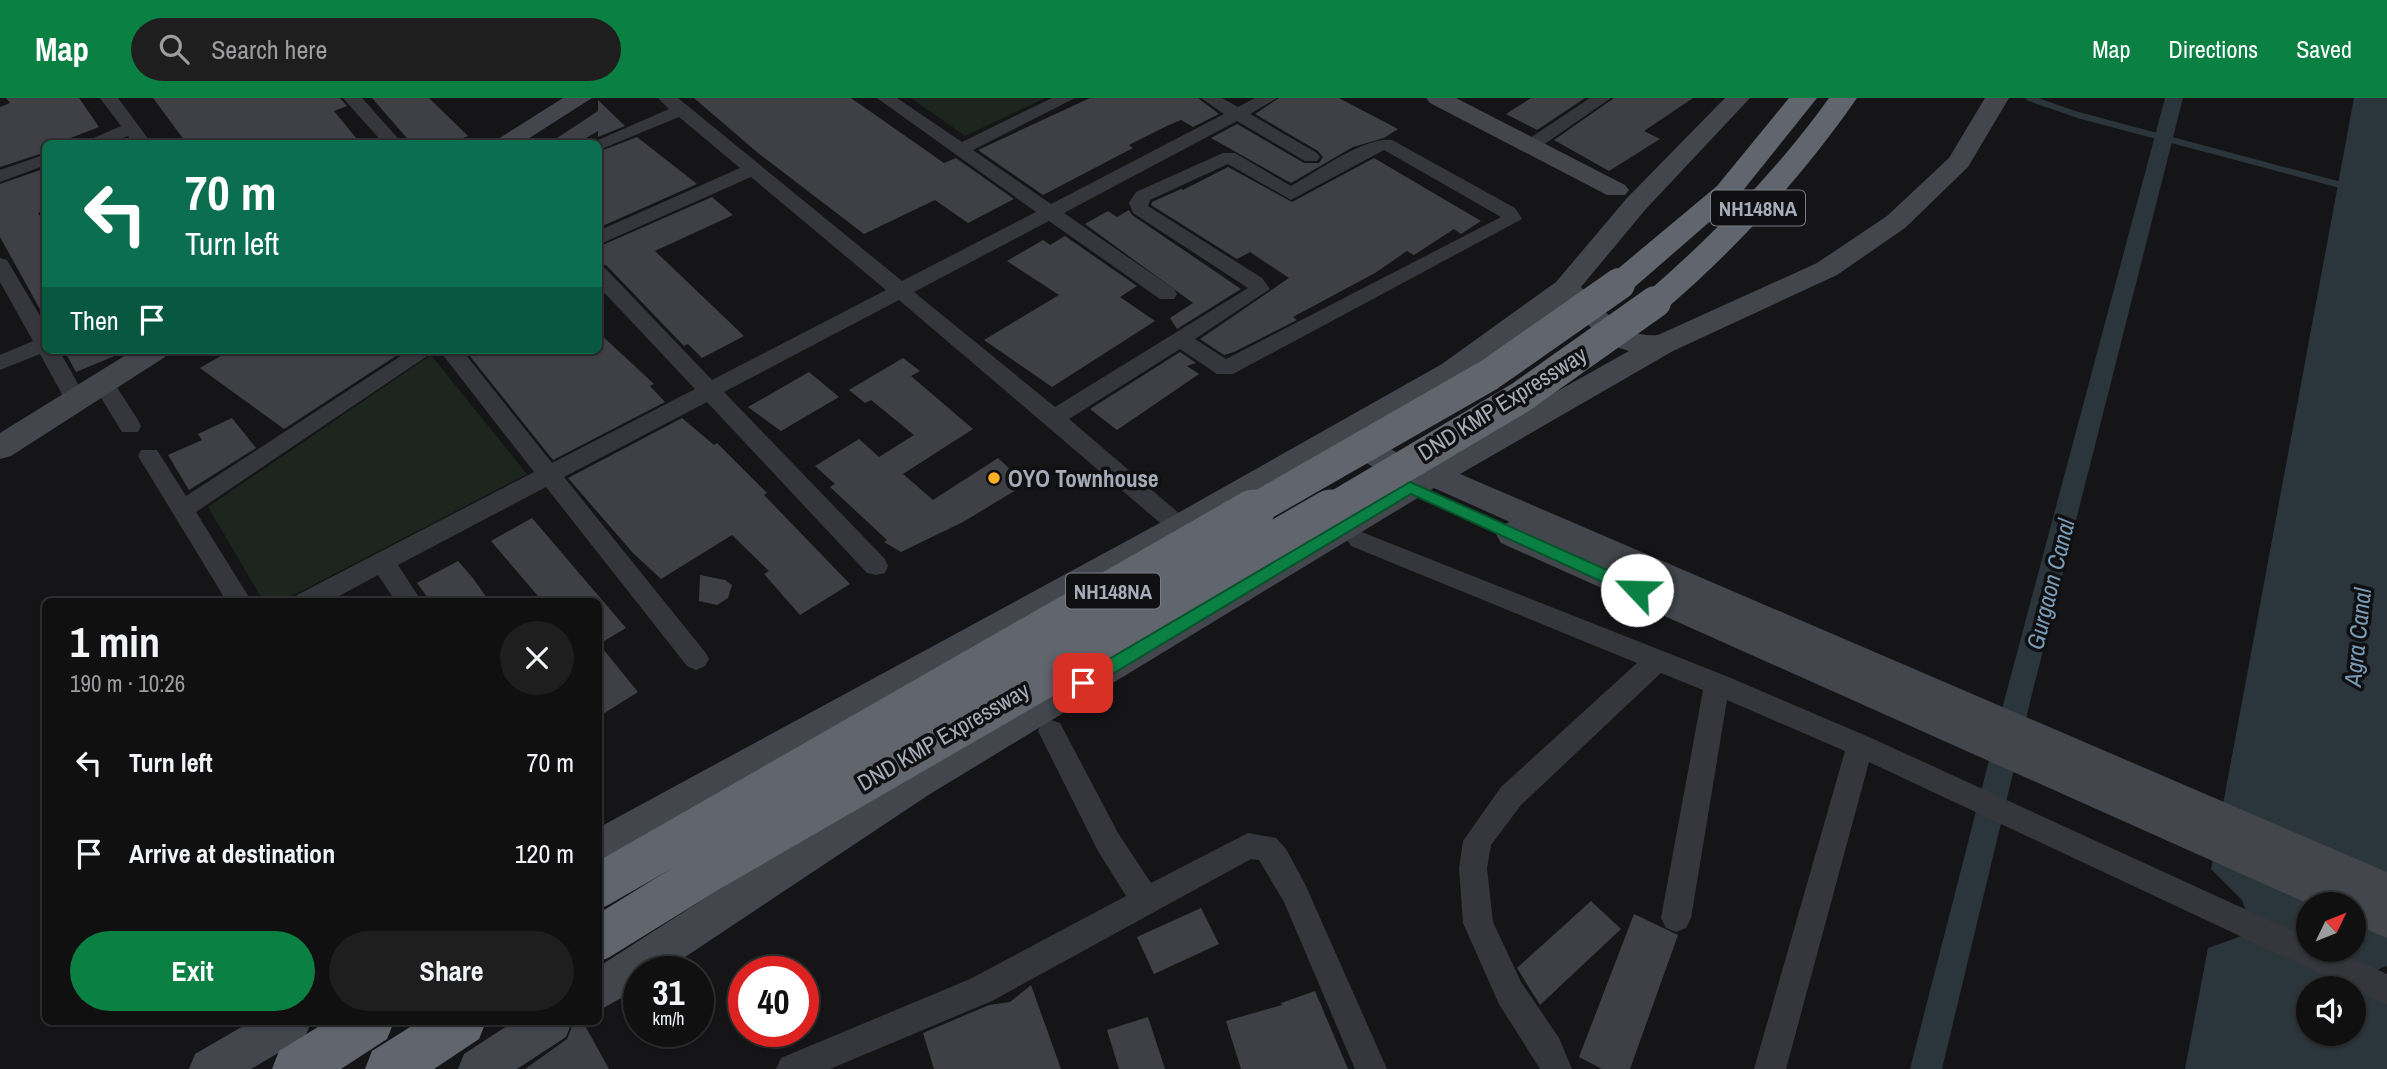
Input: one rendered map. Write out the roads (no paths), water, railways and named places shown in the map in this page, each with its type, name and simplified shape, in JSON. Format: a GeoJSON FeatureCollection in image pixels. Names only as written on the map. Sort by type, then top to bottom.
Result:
{"type":"FeatureCollection","features":[{"type":"Feature","properties":{"kind":"highway","name":"DND KMP Expressway"},"geometry":{"type":"LineString","coordinates":[[602,884],[1489,375],[1619,284],[1681,234],[1727,192],[1803,98]]}},
{"type":"Feature","properties":{"kind":"highway","name":"DND KMP Expressway"},"geometry":{"type":"LineString","coordinates":[[602,937],[708,871],[1174,604],[1521,397],[1655,302],[1718,249],[1763,203],[1843,98]]}},
{"type":"Feature","properties":{"kind":"highway"},"geometry":{"type":"LineString","coordinates":[[297,1069],[365,1025]]}},
{"type":"Feature","properties":{"kind":"highway"},"geometry":{"type":"LineString","coordinates":[[390,1069],[457,1025]]}},
{"type":"Feature","properties":{"kind":"street"},"geometry":{"type":"LineString","coordinates":[[352,98],[390,140]]}},
{"type":"Feature","properties":{"kind":"street"},"geometry":{"type":"LineString","coordinates":[[509,140],[580,98]]}},
{"type":"Feature","properties":{"kind":"street"},"geometry":{"type":"LineString","coordinates":[[960,150],[1066,98]]}},
{"type":"Feature","properties":{"kind":"street"},"geometry":{"type":"LineString","coordinates":[[1210,98],[1311,157]]}},
{"type":"Feature","properties":{"kind":"street"},"geometry":{"type":"LineString","coordinates":[[314,598],[1268,98]]}},
{"type":"Feature","properties":{"kind":"street"},"geometry":{"type":"LineString","coordinates":[[1438,98],[1616,190]]}},
{"type":"Feature","properties":{"kind":"street"},"geometry":{"type":"LineString","coordinates":[[602,846],[1180,527],[1452,372],[1566,288],[1636,204],[1738,98]]}},
{"type":"Feature","properties":{"kind":"street"},"geometry":{"type":"LineString","coordinates":[[602,988],[917,782],[1417,479],[1663,344],[1827,269],[1896,222],[1959,162],[1997,98]]}},
{"type":"Feature","properties":{"kind":"street"},"geometry":{"type":"LineString","coordinates":[[890,99],[1167,294]]}},
{"type":"Feature","properties":{"kind":"street"},"geometry":{"type":"LineString","coordinates":[[118,100],[140,140]]}},
{"type":"Feature","properties":{"kind":"street"},"geometry":{"type":"LineString","coordinates":[[1530,146],[1589,101]]}},
{"type":"Feature","properties":{"kind":"street"},"geometry":{"type":"LineString","coordinates":[[602,142],[674,104],[1054,418],[1180,527]]}},
{"type":"Feature","properties":{"kind":"street"},"geometry":{"type":"LineString","coordinates":[[100,140],[132,128]]}},
{"type":"Feature","properties":{"kind":"street"},"geometry":{"type":"LineString","coordinates":[[1054,418],[1260,289],[1255,283],[1140,209],[1138,203],[1143,196],[1223,158],[1237,160],[1291,194],[1370,149],[1382,144],[1392,145],[1508,212],[1512,219],[1224,369],[1181,340]]}},
{"type":"Feature","properties":{"kind":"street"},"geometry":{"type":"LineString","coordinates":[[0,176],[42,160]]}},
{"type":"Feature","properties":{"kind":"street"},"geometry":{"type":"LineString","coordinates":[[602,237],[752,169]]}},
{"type":"Feature","properties":{"kind":"street"},"geometry":{"type":"LineString","coordinates":[[0,264],[42,339]]}},
{"type":"Feature","properties":{"kind":"street"},"geometry":{"type":"LineString","coordinates":[[602,277],[876,566]]}},
{"type":"Feature","properties":{"kind":"street"},"geometry":{"type":"LineString","coordinates":[[1566,288],[1619,338],[1646,346],[1663,344]]}},
{"type":"Feature","properties":{"kind":"street"},"geometry":{"type":"LineString","coordinates":[[0,363],[42,345]]}},
{"type":"Feature","properties":{"kind":"street"},"geometry":{"type":"LineString","coordinates":[[50,354],[76,400]]}},
{"type":"Feature","properties":{"kind":"street"},"geometry":{"type":"LineString","coordinates":[[0,448],[149,354]]}},
{"type":"Feature","properties":{"kind":"street"},"geometry":{"type":"LineString","coordinates":[[182,510],[419,354]]}},
{"type":"Feature","properties":{"kind":"street"},"geometry":{"type":"LineString","coordinates":[[453,354],[696,659]]}},
{"type":"Feature","properties":{"kind":"street"},"geometry":{"type":"LineString","coordinates":[[103,383],[130,426]]}},
{"type":"Feature","properties":{"kind":"street"},"geometry":{"type":"LineString","coordinates":[[1343,435],[1417,479],[2201,823],[2387,919]]}},
{"type":"Feature","properties":{"kind":"street"},"geometry":{"type":"LineString","coordinates":[[149,456],[237,598]]}},
{"type":"Feature","properties":{"kind":"street"},"geometry":{"type":"LineString","coordinates":[[1359,540],[1717,684],[1860,745],[2387,990]]}},
{"type":"Feature","properties":{"kind":"street"},"geometry":{"type":"LineString","coordinates":[[382,562],[407,598]]}},
{"type":"Feature","properties":{"kind":"street"},"geometry":{"type":"LineString","coordinates":[[1556,1069],[1548,1049],[1510,993],[1478,922],[1473,868],[1478,841],[1511,796],[1657,662]]}},
{"type":"Feature","properties":{"kind":"street"},"geometry":{"type":"LineString","coordinates":[[1676,918],[1717,684]]}},
{"type":"Feature","properties":{"kind":"street"},"geometry":{"type":"LineString","coordinates":[[1051,731],[1108,842],[1146,902]]}},
{"type":"Feature","properties":{"kind":"street"},"geometry":{"type":"LineString","coordinates":[[1770,1069],[1860,745]]}},
{"type":"Feature","properties":{"kind":"street"},"geometry":{"type":"LineString","coordinates":[[2201,823],[2387,891]]}},
{"type":"Feature","properties":{"kind":"street"},"geometry":{"type":"LineString","coordinates":[[792,1069],[981,990],[1248,846],[1266,847],[1276,858],[1295,894],[1371,1069]]}},
{"type":"Feature","properties":{"kind":"street"},"geometry":{"type":"LineString","coordinates":[[210,1069],[285,1025]]}},
{"type":"Feature","properties":{"kind":"street"},"geometry":{"type":"LineString","coordinates":[[479,1069],[546,1025]]}},
{"type":"Feature","properties":{"kind":"water","name":"Agra Canal"},"geometry":{"type":"Polygon","coordinates":[[[2354,98],[2387,98],[2387,966],[2379,969],[2371,988],[2387,1005],[2387,1069],[2185,1069],[2208,948],[2253,932],[2242,900],[2211,869],[2354,98]]]}},
{"type":"Feature","properties":{"kind":"waterway"},"geometry":{"type":"LineString","coordinates":[[2029,98],[2078,115],[2348,187]]}},
{"type":"Feature","properties":{"kind":"waterway","name":"Gurgaon Canal"},"geometry":{"type":"LineString","coordinates":[[1926,1069],[2019,694],[2174,98]]}},
{"type":"Feature","properties":{"kind":"place","name":"OYO Townhouse"},"geometry":{"type":"Point","coordinates":[994,478]}}]}
